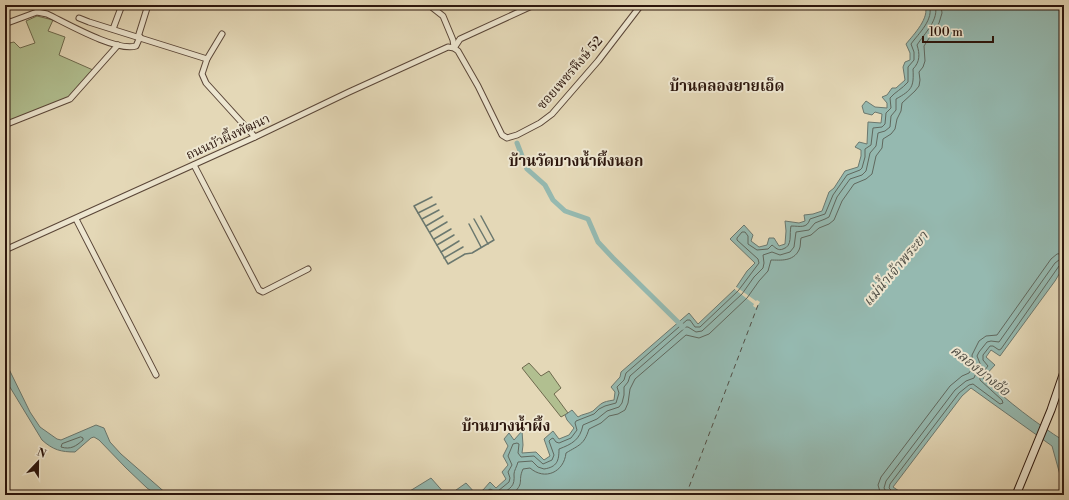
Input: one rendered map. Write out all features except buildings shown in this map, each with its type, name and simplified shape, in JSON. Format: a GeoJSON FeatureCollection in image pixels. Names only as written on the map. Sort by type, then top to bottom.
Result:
{"type":"FeatureCollection","features":[{"type":"Feature","properties":{"kind":"main road"},"geometry":{"type":"LineString","coordinates":[[1016,495],[1064,372]]}},
{"type":"Feature","properties":{"kind":"street"},"geometry":{"type":"LineString","coordinates":[[113,29],[122,5]]}},
{"type":"Feature","properties":{"kind":"street"},"geometry":{"type":"LineString","coordinates":[[5,16],[10,22],[41,12],[107,42],[134,47],[138,43],[148,5]]}},
{"type":"Feature","properties":{"kind":"street"},"geometry":{"type":"LineString","coordinates":[[429,5],[443,16],[455,49]]}},
{"type":"Feature","properties":{"kind":"street"},"geometry":{"type":"LineString","coordinates":[[455,49],[460,39],[534,5]]}},
{"type":"Feature","properties":{"kind":"street","name":"ซอยเพชรหึงษ์ 52"},"geometry":{"type":"LineString","coordinates":[[455,49],[478,86],[502,135],[507,138],[540,123],[552,114],[598,61],[638,6]]}},
{"type":"Feature","properties":{"kind":"street"},"geometry":{"type":"LineString","coordinates":[[79,18],[207,58]]}},
{"type":"Feature","properties":{"kind":"street"},"geometry":{"type":"LineString","coordinates":[[222,34],[207,58],[202,74],[206,84],[255,138]]}},
{"type":"Feature","properties":{"kind":"street"},"geometry":{"type":"LineString","coordinates":[[5,122],[7,124],[70,99],[118,45]]}},
{"type":"Feature","properties":{"kind":"street","name":"ถนนบัวผึ้งพัฒนา"},"geometry":{"type":"LineString","coordinates":[[5,250],[255,138],[349,92],[448,47],[455,49]]}},
{"type":"Feature","properties":{"kind":"street"},"geometry":{"type":"LineString","coordinates":[[194,165],[259,290],[263,292],[308,269]]}},
{"type":"Feature","properties":{"kind":"street"},"geometry":{"type":"LineString","coordinates":[[76,219],[156,375]]}},
{"type":"Feature","properties":{"kind":"green space"},"geometry":{"type":"Polygon","coordinates":[[[37,16],[53,20],[48,31],[65,37],[59,55],[93,70],[71,96],[5,124],[5,44],[14,42],[20,48],[35,43],[26,21],[37,16]]]}},
{"type":"Feature","properties":{"kind":"green space"},"geometry":{"type":"Polygon","coordinates":[[[529,363],[541,376],[549,371],[561,388],[554,394],[568,413],[561,417],[522,368],[529,363]]]}},
{"type":"Feature","properties":{"kind":"water"},"geometry":{"type":"Polygon","coordinates":[[[925,5],[1064,5],[1064,266],[1055,281],[1000,356],[991,350],[986,357],[995,365],[983,378],[1022,412],[1064,441],[1064,482],[1062,482],[1052,446],[971,388],[962,396],[893,487],[899,491],[895,495],[449,495],[466,483],[476,494],[483,490],[490,482],[496,488],[506,479],[502,472],[508,465],[503,456],[508,446],[504,439],[509,433],[514,440],[522,431],[522,453],[536,452],[544,460],[550,456],[544,439],[553,431],[559,439],[569,435],[574,428],[567,420],[565,415],[572,410],[578,417],[593,411],[604,402],[614,400],[615,392],[611,387],[620,377],[621,372],[689,313],[698,324],[735,289],[747,271],[755,263],[730,239],[744,225],[753,235],[751,241],[759,247],[767,245],[769,238],[774,238],[779,246],[785,244],[785,221],[799,223],[805,221],[804,215],[822,211],[829,192],[834,188],[845,171],[858,167],[861,150],[855,147],[859,142],[867,144],[868,122],[881,123],[882,114],[875,112],[872,115],[864,113],[862,106],[866,101],[875,107],[887,108],[887,103],[882,97],[887,95],[892,88],[896,88],[905,80],[903,67],[905,62],[910,60],[910,53],[906,44],[917,31],[923,20],[926,10],[925,5]]]}},
{"type":"Feature","properties":{"kind":"water"},"geometry":{"type":"Polygon","coordinates":[[[5,361],[30,412],[40,427],[57,439],[61,440],[96,425],[104,428],[110,442],[121,454],[168,495],[157,495],[147,488],[99,440],[94,437],[75,452],[57,450],[42,440],[5,379],[5,361]]]}},
{"type":"Feature","properties":{"kind":"water"},"geometry":{"type":"Polygon","coordinates":[[[431,478],[446,495],[405,494],[431,478]]]}},
{"type":"Feature","properties":{"kind":"pier"},"geometry":{"type":"Polygon","coordinates":[[[735,286],[756,301],[757,300],[760,302],[756,308],[753,306],[754,304],[733,288],[735,286]]]}},
{"type":"Feature","properties":{"kind":"waterway"},"geometry":{"type":"LineString","coordinates":[[517,143],[527,169],[545,185],[553,200],[565,211],[588,219],[598,242],[683,327]]}},
{"type":"Feature","properties":{"kind":"waterway"},"geometry":{"type":"LineString","coordinates":[[432,197],[414,206],[448,264],[465,254],[472,253],[494,240],[481,216]]}},
{"type":"Feature","properties":{"kind":"waterway"},"geometry":{"type":"LineString","coordinates":[[418,213],[436,204]]}},
{"type":"Feature","properties":{"kind":"waterway"},"geometry":{"type":"LineString","coordinates":[[422,219],[439,210]]}},
{"type":"Feature","properties":{"kind":"waterway"},"geometry":{"type":"LineString","coordinates":[[426,226],[443,216]]}},
{"type":"Feature","properties":{"kind":"waterway"},"geometry":{"type":"LineString","coordinates":[[474,219],[488,244]]}},
{"type":"Feature","properties":{"kind":"waterway"},"geometry":{"type":"LineString","coordinates":[[430,232],[447,222]]}},
{"type":"Feature","properties":{"kind":"waterway"},"geometry":{"type":"LineString","coordinates":[[469,224],[481,247]]}},
{"type":"Feature","properties":{"kind":"waterway"},"geometry":{"type":"LineString","coordinates":[[434,239],[451,229]]}},
{"type":"Feature","properties":{"kind":"waterway"},"geometry":{"type":"LineString","coordinates":[[437,245],[454,235]]}},
{"type":"Feature","properties":{"kind":"waterway"},"geometry":{"type":"LineString","coordinates":[[441,252],[459,241]]}},
{"type":"Feature","properties":{"kind":"waterway"},"geometry":{"type":"LineString","coordinates":[[444,258],[463,247]]}},
{"type":"Feature","properties":{"kind":"ferry route"},"geometry":{"type":"LineString","coordinates":[[686,495],[758,305]]}},
{"type":"Feature","properties":{"kind":"district","name":"บ้านคลองยายเอ็ด"},"geometry":{"type":"Point","coordinates":[727,86]}},
{"type":"Feature","properties":{"kind":"district","name":"บ้านวัดบางน้ำผึ้งนอก"},"geometry":{"type":"Point","coordinates":[576,161]}},
{"type":"Feature","properties":{"kind":"district","name":"บ้านบางน้ำผึ้ง"},"geometry":{"type":"Point","coordinates":[506,426]}},
{"type":"Feature","properties":{"kind":"water label","name":"แม่น้ำเจ้าพระยา"},"geometry":{"type":"Point","coordinates":[896,269]}},
{"type":"Feature","properties":{"kind":"water label","name":"คลองบางอ้อ"},"geometry":{"type":"Point","coordinates":[980,371]}}]}
